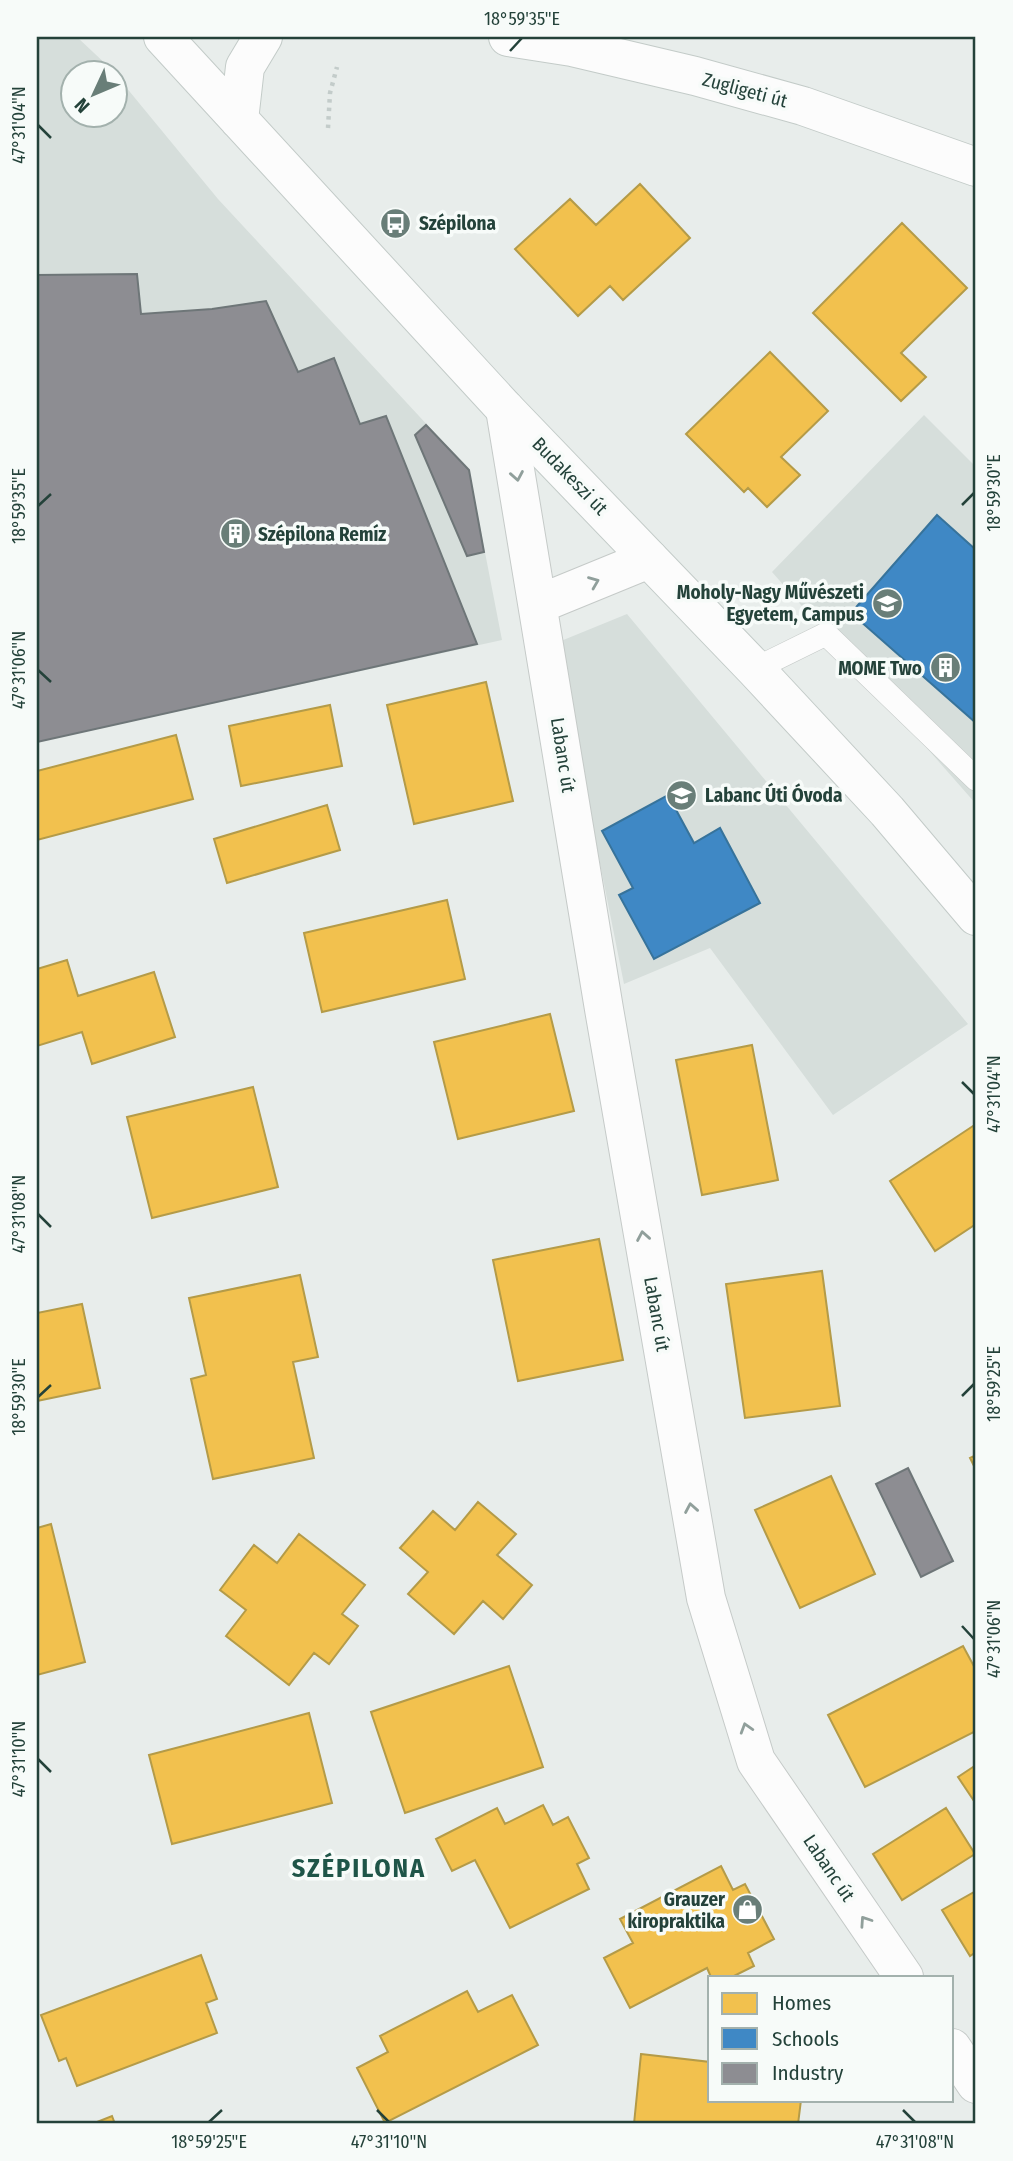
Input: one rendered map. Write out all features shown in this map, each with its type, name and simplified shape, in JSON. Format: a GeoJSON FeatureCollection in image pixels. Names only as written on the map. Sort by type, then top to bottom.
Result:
{"type":"FeatureCollection","features":[{"type":"Feature","properties":{"kind":"street","name":"Budakeszi út"},"geometry":{"type":"LineString","coordinates":[[163,37],[505,409],[755,669],[887,811],[976,916]]}},
{"type":"Feature","properties":{"kind":"street"},"geometry":{"type":"LineString","coordinates":[[239,120],[245,67],[263,37]]}},
{"type":"Feature","properties":{"kind":"street","name":"Zugligeti út"},"geometry":{"type":"LineString","coordinates":[[508,37],[596,53],[695,76],[803,106],[976,167]]}},
{"type":"Feature","properties":{"kind":"street","name":"Labanc út"},"geometry":{"type":"LineString","coordinates":[[505,409],[606,1023],[706,1598],[757,1761],[903,1976]]}},
{"type":"Feature","properties":{"kind":"street"},"geometry":{"type":"LineString","coordinates":[[539,604],[649,559]]}},
{"type":"Feature","properties":{"kind":"street"},"geometry":{"type":"LineString","coordinates":[[954,2051],[976,2084]]}},
{"type":"Feature","properties":{"kind":"lane"},"geometry":{"type":"LineString","coordinates":[[755,669],[826,634],[976,779]]}},
{"type":"Feature","properties":{"kind":"path"},"geometry":{"type":"LineString","coordinates":[[328,128],[330,93],[337,67]]}},
{"type":"Feature","properties":{"kind":"shaded area","name":"Szépilona Remíz"},"geometry":{"type":"Polygon","coordinates":[[[37,37],[77,37],[101,60],[60,60],[60,130],[130,130],[130,92],[218,199],[469,470],[502,640],[37,742],[37,37]]]}},
{"type":"Feature","properties":{"kind":"shaded area","name":"Moholy-Nagy Művészeti Egyetem, Campus"},"geometry":{"type":"Polygon","coordinates":[[[924,415],[976,467],[976,804],[772,572],[924,415]]]}},
{"type":"Feature","properties":{"kind":"shaded area","name":"Labanc Úti Óvoda"},"geometry":{"type":"Polygon","coordinates":[[[627,614],[968,1024],[833,1115],[710,948],[624,984],[556,643],[627,614]]]}},
{"type":"Feature","properties":{"kind":"building: Homes"},"geometry":{"type":"Polygon","coordinates":[[[640,184],[690,238],[623,300],[610,286],[578,316],[515,249],[570,199],[596,225],[640,184]]]}},
{"type":"Feature","properties":{"kind":"building: Homes"},"geometry":{"type":"Polygon","coordinates":[[[902,223],[967,288],[901,353],[926,377],[901,401],[813,313],[902,223]]]}},
{"type":"Feature","properties":{"kind":"building: Homes"},"geometry":{"type":"Polygon","coordinates":[[[770,352],[828,411],[781,457],[800,475],[767,507],[748,488],[744,492],[686,434],[770,352]]]}},
{"type":"Feature","properties":{"kind":"building: Homes"},"geometry":{"type":"Polygon","coordinates":[[[486,682],[513,801],[414,824],[387,705],[486,682]]]}},
{"type":"Feature","properties":{"kind":"building: Homes"},"geometry":{"type":"Polygon","coordinates":[[[330,705],[342,766],[241,786],[229,726],[330,705]]]}},
{"type":"Feature","properties":{"kind":"building: Homes"},"geometry":{"type":"Polygon","coordinates":[[[176,735],[193,799],[37,840],[37,771],[176,735]]]}},
{"type":"Feature","properties":{"kind":"building: Homes"},"geometry":{"type":"Polygon","coordinates":[[[327,805],[340,850],[227,883],[214,839],[327,805]]]}},
{"type":"Feature","properties":{"kind":"building: Homes"},"geometry":{"type":"Polygon","coordinates":[[[447,900],[465,979],[322,1012],[304,933],[447,900]]]}},
{"type":"Feature","properties":{"kind":"building: Homes"},"geometry":{"type":"Polygon","coordinates":[[[67,960],[78,996],[154,972],[175,1037],[92,1064],[82,1032],[37,1046],[37,969],[67,960]]]}},
{"type":"Feature","properties":{"kind":"building: Homes"},"geometry":{"type":"Polygon","coordinates":[[[550,1014],[574,1111],[458,1139],[434,1042],[550,1014]]]}},
{"type":"Feature","properties":{"kind":"building: Homes"},"geometry":{"type":"Polygon","coordinates":[[[752,1045],[778,1180],[702,1195],[676,1060],[752,1045]]]}},
{"type":"Feature","properties":{"kind":"building: Homes"},"geometry":{"type":"Polygon","coordinates":[[[253,1087],[278,1187],[152,1218],[127,1117],[253,1087]]]}},
{"type":"Feature","properties":{"kind":"building: Homes"},"geometry":{"type":"Polygon","coordinates":[[[976,1124],[976,1224],[935,1251],[890,1181],[976,1124]]]}},
{"type":"Feature","properties":{"kind":"building: Homes"},"geometry":{"type":"Polygon","coordinates":[[[599,1239],[623,1360],[518,1381],[493,1260],[599,1239]]]}},
{"type":"Feature","properties":{"kind":"building: Homes"},"geometry":{"type":"Polygon","coordinates":[[[822,1271],[840,1406],[745,1418],[726,1284],[822,1271]]]}},
{"type":"Feature","properties":{"kind":"building: Homes"},"geometry":{"type":"Polygon","coordinates":[[[300,1275],[318,1357],[293,1362],[314,1458],[213,1479],[191,1379],[206,1375],[189,1298],[300,1275]]]}},
{"type":"Feature","properties":{"kind":"building: Homes"},"geometry":{"type":"Polygon","coordinates":[[[82,1304],[100,1388],[37,1401],[37,1313],[82,1304]]]}},
{"type":"Feature","properties":{"kind":"building: Homes"},"geometry":{"type":"Polygon","coordinates":[[[976,1455],[976,1470],[970,1458],[976,1455]]]}},
{"type":"Feature","properties":{"kind":"building: Homes"},"geometry":{"type":"Polygon","coordinates":[[[831,1476],[875,1574],[800,1608],[755,1510],[831,1476]]]}},
{"type":"Feature","properties":{"kind":"building: Homes"},"geometry":{"type":"Polygon","coordinates":[[[478,1502],[516,1534],[497,1555],[532,1585],[503,1619],[483,1601],[454,1634],[408,1594],[428,1572],[400,1548],[433,1511],[455,1530],[478,1502]]]}},
{"type":"Feature","properties":{"kind":"building: Homes"},"geometry":{"type":"Polygon","coordinates":[[[51,1524],[85,1662],[37,1675],[37,1528],[51,1524]]]}},
{"type":"Feature","properties":{"kind":"building: Homes"},"geometry":{"type":"Polygon","coordinates":[[[299,1534],[365,1585],[342,1614],[358,1626],[329,1664],[314,1653],[289,1685],[226,1636],[246,1610],[220,1590],[254,1545],[277,1563],[299,1534]]]}},
{"type":"Feature","properties":{"kind":"building: Homes"},"geometry":{"type":"Polygon","coordinates":[[[963,1646],[976,1670],[976,1731],[865,1787],[828,1715],[963,1646]]]}},
{"type":"Feature","properties":{"kind":"building: Homes"},"geometry":{"type":"Polygon","coordinates":[[[509,1666],[543,1767],[405,1813],[371,1712],[509,1666]]]}},
{"type":"Feature","properties":{"kind":"building: Homes"},"geometry":{"type":"Polygon","coordinates":[[[309,1713],[332,1803],[172,1844],[149,1755],[309,1713]]]}},
{"type":"Feature","properties":{"kind":"building: Homes"},"geometry":{"type":"Polygon","coordinates":[[[976,1765],[976,1804],[958,1777],[976,1765]]]}},
{"type":"Feature","properties":{"kind":"building: Homes"},"geometry":{"type":"Polygon","coordinates":[[[543,1805],[553,1825],[568,1817],[589,1858],[577,1864],[589,1889],[510,1928],[475,1860],[452,1871],[436,1839],[497,1808],[505,1824],[543,1805]]]}},
{"type":"Feature","properties":{"kind":"building: Homes"},"geometry":{"type":"Polygon","coordinates":[[[946,1808],[975,1854],[902,1900],[873,1854],[946,1808]]]}},
{"type":"Feature","properties":{"kind":"building: Homes"},"geometry":{"type":"Polygon","coordinates":[[[721,1866],[733,1890],[745,1884],[774,1939],[748,1953],[754,1966],[734,1976],[711,1976],[707,1968],[630,2008],[604,1958],[633,1943],[620,1919],[721,1866]]]}},
{"type":"Feature","properties":{"kind":"building: Homes"},"geometry":{"type":"Polygon","coordinates":[[[976,1891],[976,1952],[970,1956],[942,1910],[976,1891]]]}},
{"type":"Feature","properties":{"kind":"building: Homes"},"geometry":{"type":"Polygon","coordinates":[[[201,1955],[217,1999],[206,2003],[217,2033],[77,2086],[66,2058],[59,2061],[41,2015],[201,1955]]]}},
{"type":"Feature","properties":{"kind":"building: Homes"},"geometry":{"type":"Polygon","coordinates":[[[467,1991],[478,2012],[512,1995],[538,2045],[385,2123],[357,2068],[388,2052],[380,2036],[467,1991]]]}},
{"type":"Feature","properties":{"kind":"building: Homes"},"geometry":{"type":"Polygon","coordinates":[[[641,2054],[708,2062],[708,2102],[801,2102],[798,2124],[634,2124],[641,2054]]]}},
{"type":"Feature","properties":{"kind":"building: Homes"},"geometry":{"type":"Polygon","coordinates":[[[112,2116],[115,2124],[92,2124],[112,2116]]]}},
{"type":"Feature","properties":{"kind":"building: Schools","name":"MOME Two"},"geometry":{"type":"Polygon","coordinates":[[[937,515],[976,550],[976,723],[851,613],[937,515]]]}},
{"type":"Feature","properties":{"kind":"building: Schools"},"geometry":{"type":"Polygon","coordinates":[[[668,795],[694,843],[720,828],[760,903],[654,959],[619,895],[633,888],[602,831],[668,795]]]}},
{"type":"Feature","properties":{"kind":"building: Industry","name":"Szépilona Remíz"},"geometry":{"type":"Polygon","coordinates":[[[137,274],[141,314],[212,309],[266,301],[298,372],[334,358],[360,424],[386,416],[477,644],[37,742],[37,275],[137,274]]]}},
{"type":"Feature","properties":{"kind":"building: Industry"},"geometry":{"type":"Polygon","coordinates":[[[426,425],[469,470],[484,552],[467,556],[415,435],[426,425]]]}},
{"type":"Feature","properties":{"kind":"building: Industry"},"geometry":{"type":"Polygon","coordinates":[[[908,1468],[953,1561],[921,1577],[876,1484],[908,1468]]]}},
{"type":"Feature","properties":{"kind":"place","name":"Szépilona"},"geometry":{"type":"Point","coordinates":[396,223]}},
{"type":"Feature","properties":{"kind":"place","name":"Szépilona Remíz"},"geometry":{"type":"Point","coordinates":[235,534]}},
{"type":"Feature","properties":{"kind":"place","name":"Moholy-Nagy Művészeti Egyetem, Campus"},"geometry":{"type":"Point","coordinates":[887,603]}},
{"type":"Feature","properties":{"kind":"place","name":"MOME Two"},"geometry":{"type":"Point","coordinates":[945,668]}},
{"type":"Feature","properties":{"kind":"place","name":"Labanc Úti Óvoda"},"geometry":{"type":"Point","coordinates":[682,795]}},
{"type":"Feature","properties":{"kind":"place","name":"Grauzer kiropraktika"},"geometry":{"type":"Point","coordinates":[748,1910]}},
{"type":"Feature","properties":{"kind":"district","name":"SZÉPILONA"},"geometry":{"type":"Point","coordinates":[359,1868]}}]}
